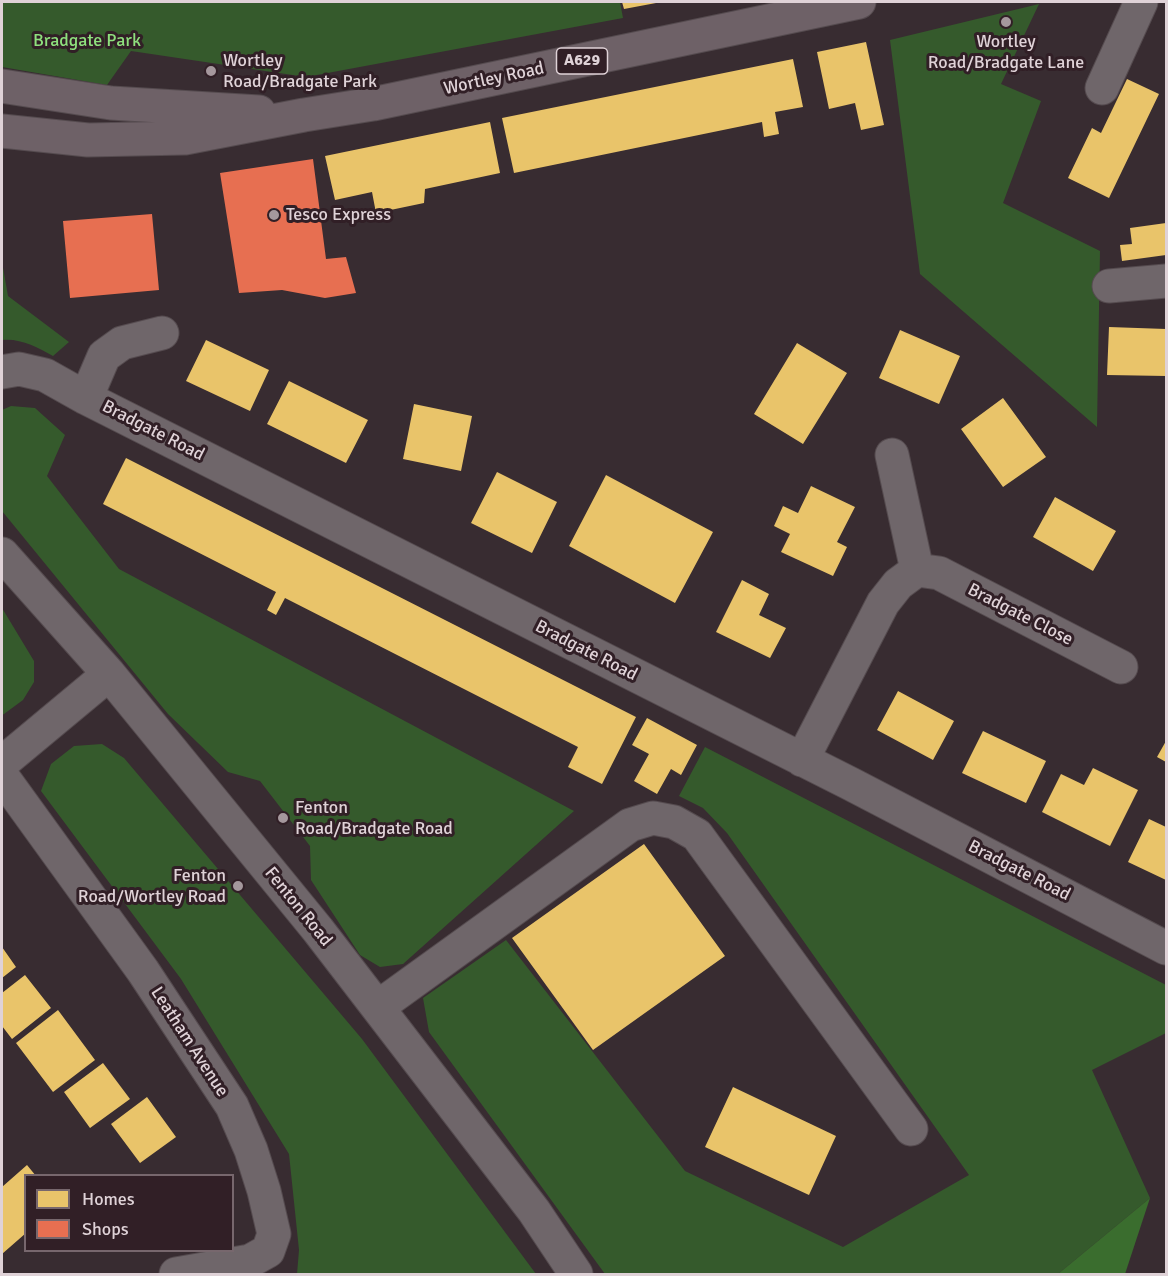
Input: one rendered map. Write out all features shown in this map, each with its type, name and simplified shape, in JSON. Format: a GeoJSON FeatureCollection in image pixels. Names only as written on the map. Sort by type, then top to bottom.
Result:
{"type":"FeatureCollection","features":[{"type":"Feature","properties":{"kind":"main road","name":"Wortley Road"},"geometry":{"type":"LineString","coordinates":[[2,131],[88,140],[185,138],[373,104],[859,2]]}},
{"type":"Feature","properties":{"kind":"main road","name":"Wortley Road"},"geometry":{"type":"LineString","coordinates":[[2,86],[111,102],[304,115]]}},
{"type":"Feature","properties":{"kind":"street"},"geometry":{"type":"LineString","coordinates":[[1102,88],[1141,2]]}},
{"type":"Feature","properties":{"kind":"street"},"geometry":{"type":"LineString","coordinates":[[1109,286],[1167,281]]}},
{"type":"Feature","properties":{"kind":"street"},"geometry":{"type":"LineString","coordinates":[[86,398],[104,356],[122,343],[162,333]]}},
{"type":"Feature","properties":{"kind":"street","name":"Bradgate Road"},"geometry":{"type":"LineString","coordinates":[[2,372],[19,369],[45,375],[86,398],[802,760],[1167,948]]}},
{"type":"Feature","properties":{"kind":"street"},"geometry":{"type":"LineString","coordinates":[[802,760],[884,603],[898,584],[917,570],[892,455]]}},
{"type":"Feature","properties":{"kind":"street","name":"Fenton Road"},"geometry":{"type":"LineString","coordinates":[[2,554],[109,674],[318,930],[534,1211],[576,1275]]}},
{"type":"Feature","properties":{"kind":"street","name":"Bradgate Close"},"geometry":{"type":"LineString","coordinates":[[917,570],[939,573],[1121,667]]}},
{"type":"Feature","properties":{"kind":"street"},"geometry":{"type":"LineString","coordinates":[[2,763],[109,674]]}},
{"type":"Feature","properties":{"kind":"street","name":"Leatham Avenue"},"geometry":{"type":"LineString","coordinates":[[2,776],[143,971],[232,1106],[251,1150],[274,1234],[268,1251],[250,1261],[176,1275]]}},
{"type":"Feature","properties":{"kind":"street"},"geometry":{"type":"LineString","coordinates":[[378,1007],[630,825],[653,818],[674,822],[697,835],[911,1129]]}},
{"type":"Feature","properties":{"kind":"green space","name":"Bradgate Park"},"geometry":{"type":"Polygon","coordinates":[[[2,2],[620,2],[623,18],[306,77],[131,51],[107,85],[2,67],[2,2]]]}},
{"type":"Feature","properties":{"kind":"green space"},"geometry":{"type":"Polygon","coordinates":[[[1039,4],[1001,84],[1041,101],[1003,203],[1100,251],[1097,427],[920,274],[890,40],[1039,4]]]}},
{"type":"Feature","properties":{"kind":"green space"},"geometry":{"type":"Polygon","coordinates":[[[2,262],[8,296],[69,342],[53,356],[35,346],[2,340],[2,262]]]}},
{"type":"Feature","properties":{"kind":"green space"},"geometry":{"type":"Polygon","coordinates":[[[11,406],[35,408],[65,435],[47,476],[119,569],[574,811],[403,964],[380,967],[360,955],[311,880],[310,846],[260,781],[228,772],[168,714],[2,511],[2,410],[11,406]]]}},
{"type":"Feature","properties":{"kind":"green space"},"geometry":{"type":"Polygon","coordinates":[[[2,608],[34,661],[34,682],[23,700],[2,715],[2,608]]]}},
{"type":"Feature","properties":{"kind":"green space"},"geometry":{"type":"Polygon","coordinates":[[[102,744],[124,758],[362,1039],[536,1274],[297,1274],[299,1250],[289,1154],[181,979],[41,791],[51,764],[74,746],[102,744]]]}},
{"type":"Feature","properties":{"kind":"green space"},"geometry":{"type":"Polygon","coordinates":[[[705,747],[1166,985],[1166,1033],[1092,1070],[1150,1198],[1058,1274],[605,1274],[429,1032],[423,998],[506,940],[685,1171],[843,1247],[969,1175],[727,833],[703,808],[679,796],[705,747]]]}},
{"type":"Feature","properties":{"kind":"green space"},"geometry":{"type":"Polygon","coordinates":[[[1150,1198],[1125,1274],[1058,1274],[1150,1198]]]}},
{"type":"Feature","properties":{"kind":"building: Homes"},"geometry":{"type":"Polygon","coordinates":[[[622,2],[655,2],[656,3],[624,9],[622,2]]]}},
{"type":"Feature","properties":{"kind":"building: Homes"},"geometry":{"type":"Polygon","coordinates":[[[866,42],[884,125],[861,130],[855,103],[829,109],[817,52],[866,42]]]}},
{"type":"Feature","properties":{"kind":"building: Homes"},"geometry":{"type":"Polygon","coordinates":[[[793,59],[803,107],[775,112],[779,134],[764,137],[762,122],[514,173],[502,118],[793,59]]]}},
{"type":"Feature","properties":{"kind":"building: Homes"},"geometry":{"type":"Polygon","coordinates":[[[1127,79],[1159,94],[1109,198],[1068,178],[1092,128],[1101,133],[1127,79]]]}},
{"type":"Feature","properties":{"kind":"building: Homes"},"geometry":{"type":"Polygon","coordinates":[[[490,122],[500,173],[425,189],[424,203],[376,213],[372,192],[335,200],[325,156],[490,122]]]}},
{"type":"Feature","properties":{"kind":"building: Homes"},"geometry":{"type":"Polygon","coordinates":[[[1166,223],[1166,255],[1122,261],[1120,245],[1132,244],[1130,228],[1166,223]]]}},
{"type":"Feature","properties":{"kind":"building: Homes"},"geometry":{"type":"Polygon","coordinates":[[[1109,327],[1166,329],[1166,376],[1107,375],[1109,327]]]}},
{"type":"Feature","properties":{"kind":"building: Homes"},"geometry":{"type":"Polygon","coordinates":[[[900,330],[960,356],[939,404],[879,378],[900,330]]]}},
{"type":"Feature","properties":{"kind":"building: Homes"},"geometry":{"type":"Polygon","coordinates":[[[206,340],[269,370],[250,411],[186,381],[206,340]]]}},
{"type":"Feature","properties":{"kind":"building: Homes"},"geometry":{"type":"Polygon","coordinates":[[[797,343],[847,373],[803,444],[754,414],[797,343]]]}},
{"type":"Feature","properties":{"kind":"building: Homes"},"geometry":{"type":"Polygon","coordinates":[[[289,381],[368,420],[346,463],[267,424],[289,381]]]}},
{"type":"Feature","properties":{"kind":"building: Homes"},"geometry":{"type":"Polygon","coordinates":[[[1003,398],[1046,457],[1003,487],[961,429],[1003,398]]]}},
{"type":"Feature","properties":{"kind":"building: Homes"},"geometry":{"type":"Polygon","coordinates":[[[414,404],[472,416],[461,471],[403,459],[414,404]]]}},
{"type":"Feature","properties":{"kind":"building: Homes"},"geometry":{"type":"Polygon","coordinates":[[[126,458],[636,717],[602,784],[568,767],[578,747],[285,598],[276,615],[267,610],[276,592],[103,504],[126,458]]]}},
{"type":"Feature","properties":{"kind":"building: Homes"},"geometry":{"type":"Polygon","coordinates":[[[497,472],[557,502],[532,553],[471,523],[497,472]]]}},
{"type":"Feature","properties":{"kind":"building: Homes"},"geometry":{"type":"Polygon","coordinates":[[[606,475],[713,532],[675,603],[569,546],[606,475]]]}},
{"type":"Feature","properties":{"kind":"building: Homes"},"geometry":{"type":"Polygon","coordinates":[[[811,486],[855,507],[837,542],[847,547],[833,576],[781,552],[790,534],[774,526],[783,506],[798,513],[811,486]]]}},
{"type":"Feature","properties":{"kind":"building: Homes"},"geometry":{"type":"Polygon","coordinates":[[[1055,497],[1116,531],[1093,571],[1033,537],[1055,497]]]}},
{"type":"Feature","properties":{"kind":"building: Homes"},"geometry":{"type":"Polygon","coordinates":[[[742,580],[769,594],[759,615],[786,628],[770,658],[716,632],[742,580]]]}},
{"type":"Feature","properties":{"kind":"building: Homes"},"geometry":{"type":"Polygon","coordinates":[[[898,691],[954,721],[933,760],[877,730],[898,691]]]}},
{"type":"Feature","properties":{"kind":"building: Homes"},"geometry":{"type":"Polygon","coordinates":[[[647,718],[697,745],[681,775],[671,769],[657,794],[634,781],[649,754],[632,745],[647,718]]]}},
{"type":"Feature","properties":{"kind":"building: Homes"},"geometry":{"type":"Polygon","coordinates":[[[983,731],[1046,761],[1026,803],[962,773],[983,731]]]}},
{"type":"Feature","properties":{"kind":"building: Homes"},"geometry":{"type":"Polygon","coordinates":[[[1166,741],[1166,762],[1157,757],[1166,741]]]}},
{"type":"Feature","properties":{"kind":"building: Homes"},"geometry":{"type":"Polygon","coordinates":[[[1093,768],[1138,790],[1110,846],[1042,812],[1061,774],[1084,785],[1093,768]]]}},
{"type":"Feature","properties":{"kind":"building: Homes"},"geometry":{"type":"Polygon","coordinates":[[[1149,819],[1166,827],[1166,880],[1128,862],[1149,819]]]}},
{"type":"Feature","properties":{"kind":"building: Homes"},"geometry":{"type":"Polygon","coordinates":[[[644,844],[725,956],[593,1050],[512,938],[644,844]]]}},
{"type":"Feature","properties":{"kind":"building: Homes"},"geometry":{"type":"Polygon","coordinates":[[[2,947],[16,967],[2,978],[2,947]]]}},
{"type":"Feature","properties":{"kind":"building: Homes"},"geometry":{"type":"Polygon","coordinates":[[[25,975],[51,1008],[12,1039],[2,1026],[2,993],[25,975]]]}},
{"type":"Feature","properties":{"kind":"building: Homes"},"geometry":{"type":"Polygon","coordinates":[[[58,1010],[95,1060],[53,1092],[16,1043],[58,1010]]]}},
{"type":"Feature","properties":{"kind":"building: Homes"},"geometry":{"type":"Polygon","coordinates":[[[103,1063],[130,1099],[90,1128],[64,1092],[103,1063]]]}},
{"type":"Feature","properties":{"kind":"building: Homes"},"geometry":{"type":"Polygon","coordinates":[[[733,1087],[836,1136],[809,1195],[705,1147],[733,1087]]]}},
{"type":"Feature","properties":{"kind":"building: Homes"},"geometry":{"type":"Polygon","coordinates":[[[147,1097],[176,1137],[140,1163],[111,1124],[147,1097]]]}},
{"type":"Feature","properties":{"kind":"building: Homes"},"geometry":{"type":"Polygon","coordinates":[[[27,1165],[34,1174],[24,1174],[24,1235],[2,1254],[2,1187],[27,1165]]]}},
{"type":"Feature","properties":{"kind":"building: Shops","name":"Tesco Express"},"geometry":{"type":"Polygon","coordinates":[[[313,159],[326,259],[346,257],[356,293],[325,298],[282,290],[239,293],[220,173],[313,159]]]}},
{"type":"Feature","properties":{"kind":"building: Shops"},"geometry":{"type":"Polygon","coordinates":[[[152,214],[159,290],[70,298],[63,221],[152,214]]]}},
{"type":"Feature","properties":{"kind":"place","name":"Wortley Road/Bradgate Lane"},"geometry":{"type":"Point","coordinates":[1006,22]}},
{"type":"Feature","properties":{"kind":"place","name":"Wortley Road/Bradgate Park"},"geometry":{"type":"Point","coordinates":[211,71]}},
{"type":"Feature","properties":{"kind":"place","name":"Tesco Express"},"geometry":{"type":"Point","coordinates":[274,215]}},
{"type":"Feature","properties":{"kind":"place","name":"Fenton Road/Bradgate Road"},"geometry":{"type":"Point","coordinates":[283,818]}},
{"type":"Feature","properties":{"kind":"place","name":"Fenton Road/Wortley Road"},"geometry":{"type":"Point","coordinates":[238,886]}}]}
